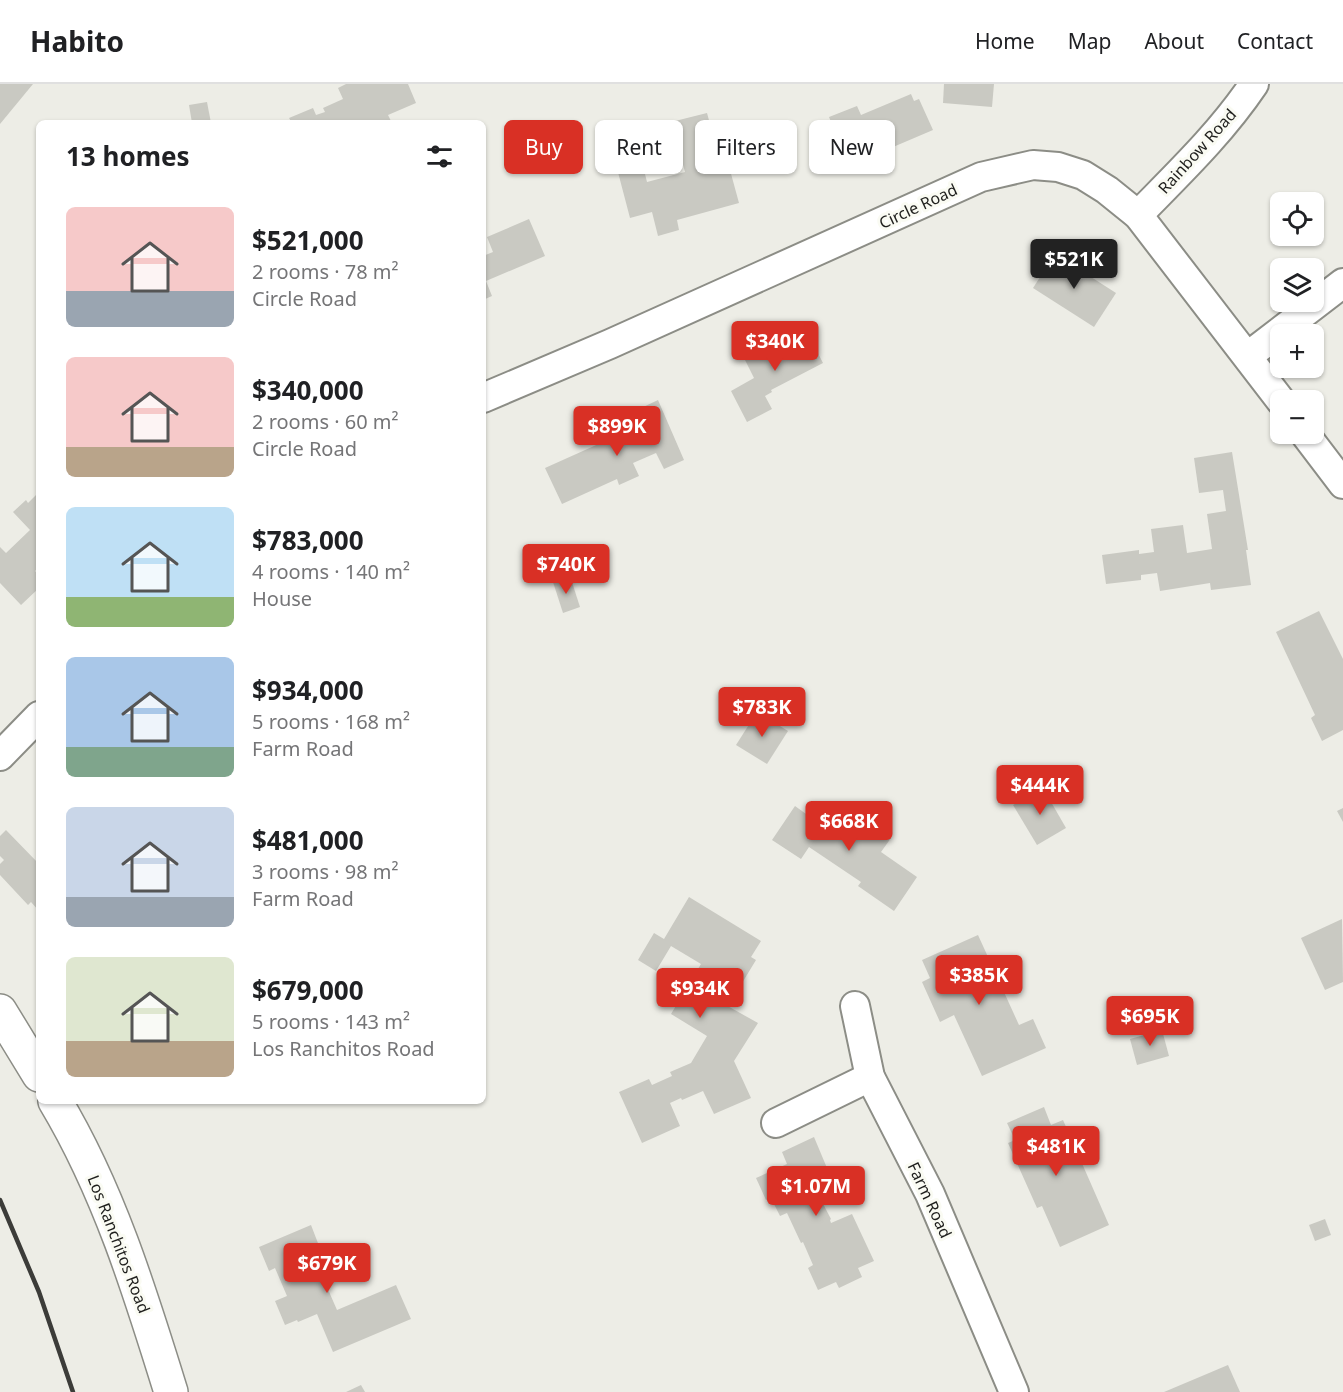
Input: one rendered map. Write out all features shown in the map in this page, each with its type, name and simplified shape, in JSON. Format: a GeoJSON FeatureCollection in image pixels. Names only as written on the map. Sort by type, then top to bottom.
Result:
{"type":"FeatureCollection","features":[{"type":"Feature","properties":{"kind":"main road"},"geometry":{"type":"LineString","coordinates":[[0,1011],[36,1070]]}},
{"type":"Feature","properties":{"kind":"main road","name":"Los Ranchitos Road"},"geometry":{"type":"LineString","coordinates":[[57,1104],[101,1191],[138,1285],[171,1392]]}},
{"type":"Feature","properties":{"kind":"street","name":"Rainbow Road"},"geometry":{"type":"LineString","coordinates":[[1138,215],[1191,162],[1230,117],[1254,84]]}},
{"type":"Feature","properties":{"kind":"street","name":"Circle Road"},"geometry":{"type":"LineString","coordinates":[[486,397],[981,177],[1033,165],[1058,167],[1083,175],[1107,190],[1138,215],[1274,390]]}},
{"type":"Feature","properties":{"kind":"street"},"geometry":{"type":"LineString","coordinates":[[1248,356],[1343,283]]}},
{"type":"Feature","properties":{"kind":"street"},"geometry":{"type":"LineString","coordinates":[[1313,444],[1343,484]]}},
{"type":"Feature","properties":{"kind":"street"},"geometry":{"type":"LineString","coordinates":[[0,756],[36,719]]}},
{"type":"Feature","properties":{"kind":"street","name":"Farm Road"},"geometry":{"type":"LineString","coordinates":[[855,1006],[870,1077],[930,1194],[1014,1392]]}},
{"type":"Feature","properties":{"kind":"street"},"geometry":{"type":"LineString","coordinates":[[776,1123],[870,1077]]}},
{"type":"Feature","properties":{"kind":"building"},"geometry":{"type":"Polygon","coordinates":[[[0,84],[33,84],[0,124],[0,84]]]}},
{"type":"Feature","properties":{"kind":"building"},"geometry":{"type":"Polygon","coordinates":[[[346,84],[408,84],[416,103],[388,115],[390,120],[290,120],[289,118],[313,108],[316,115],[325,112],[323,108],[343,99],[338,88],[346,84]]]}},
{"type":"Feature","properties":{"kind":"building"},"geometry":{"type":"Polygon","coordinates":[[[944,84],[994,84],[992,107],[943,103],[944,84]]]}},
{"type":"Feature","properties":{"kind":"building"},"geometry":{"type":"Polygon","coordinates":[[[911,94],[914,101],[919,99],[933,130],[895,146],[895,120],[830,120],[829,117],[857,106],[861,115],[911,94]]]}},
{"type":"Feature","properties":{"kind":"building"},"geometry":{"type":"Polygon","coordinates":[[[207,102],[210,120],[192,120],[189,105],[207,102]]]}},
{"type":"Feature","properties":{"kind":"building"},"geometry":{"type":"Polygon","coordinates":[[[707,113],[709,120],[695,120],[695,174],[731,174],[739,203],[677,220],[679,230],[658,236],[652,212],[630,218],[618,174],[645,174],[647,182],[683,174],[685,172],[683,120],[679,120],[707,113]]]}},
{"type":"Feature","properties":{"kind":"building"},"geometry":{"type":"Polygon","coordinates":[[[529,219],[545,256],[486,281],[486,255],[493,252],[487,237],[529,219]]]}},
{"type":"Feature","properties":{"kind":"building"},"geometry":{"type":"Polygon","coordinates":[[[1055,254],[1116,293],[1094,327],[1033,288],[1055,254]]]}},
{"type":"Feature","properties":{"kind":"building"},"geometry":{"type":"Polygon","coordinates":[[[486,281],[492,296],[486,299],[486,281]]]}},
{"type":"Feature","properties":{"kind":"building"},"geometry":{"type":"Polygon","coordinates":[[[805,328],[823,363],[771,390],[772,392],[765,396],[772,409],[747,422],[731,391],[754,378],[745,360],[805,328]]]}},
{"type":"Feature","properties":{"kind":"building"},"geometry":{"type":"Polygon","coordinates":[[[658,400],[684,460],[664,469],[656,453],[633,463],[639,476],[619,485],[617,479],[562,504],[545,468],[643,424],[637,410],[658,400]]]}},
{"type":"Feature","properties":{"kind":"building"},"geometry":{"type":"Polygon","coordinates":[[[1232,452],[1248,550],[1246,550],[1251,585],[1211,590],[1210,583],[1160,591],[1157,573],[1141,575],[1141,580],[1106,584],[1102,555],[1139,550],[1139,554],[1154,552],[1151,529],[1183,525],[1187,553],[1212,549],[1207,514],[1226,511],[1223,490],[1199,493],[1194,458],[1232,452]]]}},
{"type":"Feature","properties":{"kind":"building"},"geometry":{"type":"Polygon","coordinates":[[[36,495],[36,591],[21,605],[0,583],[0,547],[6,553],[30,530],[13,512],[26,500],[28,503],[36,495]]]}},
{"type":"Feature","properties":{"kind":"building"},"geometry":{"type":"Polygon","coordinates":[[[570,576],[580,607],[563,613],[553,582],[570,576]]]}},
{"type":"Feature","properties":{"kind":"building"},"geometry":{"type":"Polygon","coordinates":[[[1319,611],[1343,659],[1343,730],[1322,741],[1311,718],[1315,715],[1276,632],[1319,611]]]}},
{"type":"Feature","properties":{"kind":"building"},"geometry":{"type":"Polygon","coordinates":[[[757,712],[788,731],[767,764],[736,745],[757,712]]]}},
{"type":"Feature","properties":{"kind":"building"},"geometry":{"type":"Polygon","coordinates":[[[1043,788],[1066,828],[1037,845],[1013,805],[1043,788]]]}},
{"type":"Feature","properties":{"kind":"building"},"geometry":{"type":"Polygon","coordinates":[[[795,806],[820,824],[825,817],[837,826],[848,809],[891,838],[881,852],[917,877],[894,911],[858,886],[861,882],[809,847],[801,859],[772,840],[795,806]]]}},
{"type":"Feature","properties":{"kind":"building"},"geometry":{"type":"Polygon","coordinates":[[[1343,808],[1343,822],[1337,811],[1343,808]]]}},
{"type":"Feature","properties":{"kind":"building"},"geometry":{"type":"Polygon","coordinates":[[[6,830],[36,861],[36,908],[31,902],[28,905],[0,875],[0,864],[4,860],[0,856],[0,836],[6,830]]]}},
{"type":"Feature","properties":{"kind":"building"},"geometry":{"type":"Polygon","coordinates":[[[689,897],[761,941],[751,957],[756,960],[739,988],[734,986],[724,1004],[758,1023],[734,1061],[751,1098],[714,1114],[703,1091],[682,1100],[681,1098],[670,1103],[680,1126],[642,1143],[619,1092],[649,1079],[652,1085],[672,1076],[670,1072],[691,1063],[707,1036],[671,1014],[701,964],[671,946],[656,971],[638,960],[654,933],[664,939],[689,897]]]}},
{"type":"Feature","properties":{"kind":"building"},"geometry":{"type":"Polygon","coordinates":[[[1342,919],[1343,982],[1325,990],[1301,938],[1342,919]]]}},
{"type":"Feature","properties":{"kind":"building"},"geometry":{"type":"Polygon","coordinates":[[[978,935],[1019,1025],[1033,1019],[1046,1048],[982,1076],[954,1015],[940,1022],[922,982],[930,978],[922,960],[978,935]]]}},
{"type":"Feature","properties":{"kind":"building"},"geometry":{"type":"Polygon","coordinates":[[[1162,1030],[1169,1056],[1137,1065],[1130,1039],[1162,1030]]]}},
{"type":"Feature","properties":{"kind":"building"},"geometry":{"type":"Polygon","coordinates":[[[1044,1107],[1051,1125],[1063,1120],[1109,1225],[1060,1247],[1042,1206],[1037,1208],[1008,1143],[1015,1140],[1007,1123],[1044,1107]]]}},
{"type":"Feature","properties":{"kind":"building"},"geometry":{"type":"Polygon","coordinates":[[[814,1137],[827,1168],[818,1172],[828,1195],[820,1198],[831,1223],[852,1214],[874,1261],[858,1268],[862,1277],[839,1288],[836,1282],[818,1290],[808,1268],[813,1265],[787,1213],[780,1216],[771,1198],[766,1200],[756,1178],[787,1164],[782,1152],[814,1137]]]}},
{"type":"Feature","properties":{"kind":"building"},"geometry":{"type":"Polygon","coordinates":[[[1325,1219],[1331,1235],[1315,1241],[1309,1225],[1325,1219]]]}},
{"type":"Feature","properties":{"kind":"building"},"geometry":{"type":"Polygon","coordinates":[[[311,1225],[321,1251],[313,1255],[337,1310],[396,1285],[411,1319],[333,1352],[317,1314],[285,1325],[275,1301],[287,1296],[275,1268],[269,1271],[259,1247],[311,1225]]]}},
{"type":"Feature","properties":{"kind":"building"},"geometry":{"type":"Polygon","coordinates":[[[1228,1365],[1240,1392],[1164,1392],[1228,1365]]]}},
{"type":"Feature","properties":{"kind":"building"},"geometry":{"type":"Polygon","coordinates":[[[361,1385],[365,1392],[346,1392],[361,1385]]]}},
{"type":"Feature","properties":{"kind":"railway"},"geometry":{"type":"LineString","coordinates":[[0,1200],[39,1292],[73,1392]]}}]}
